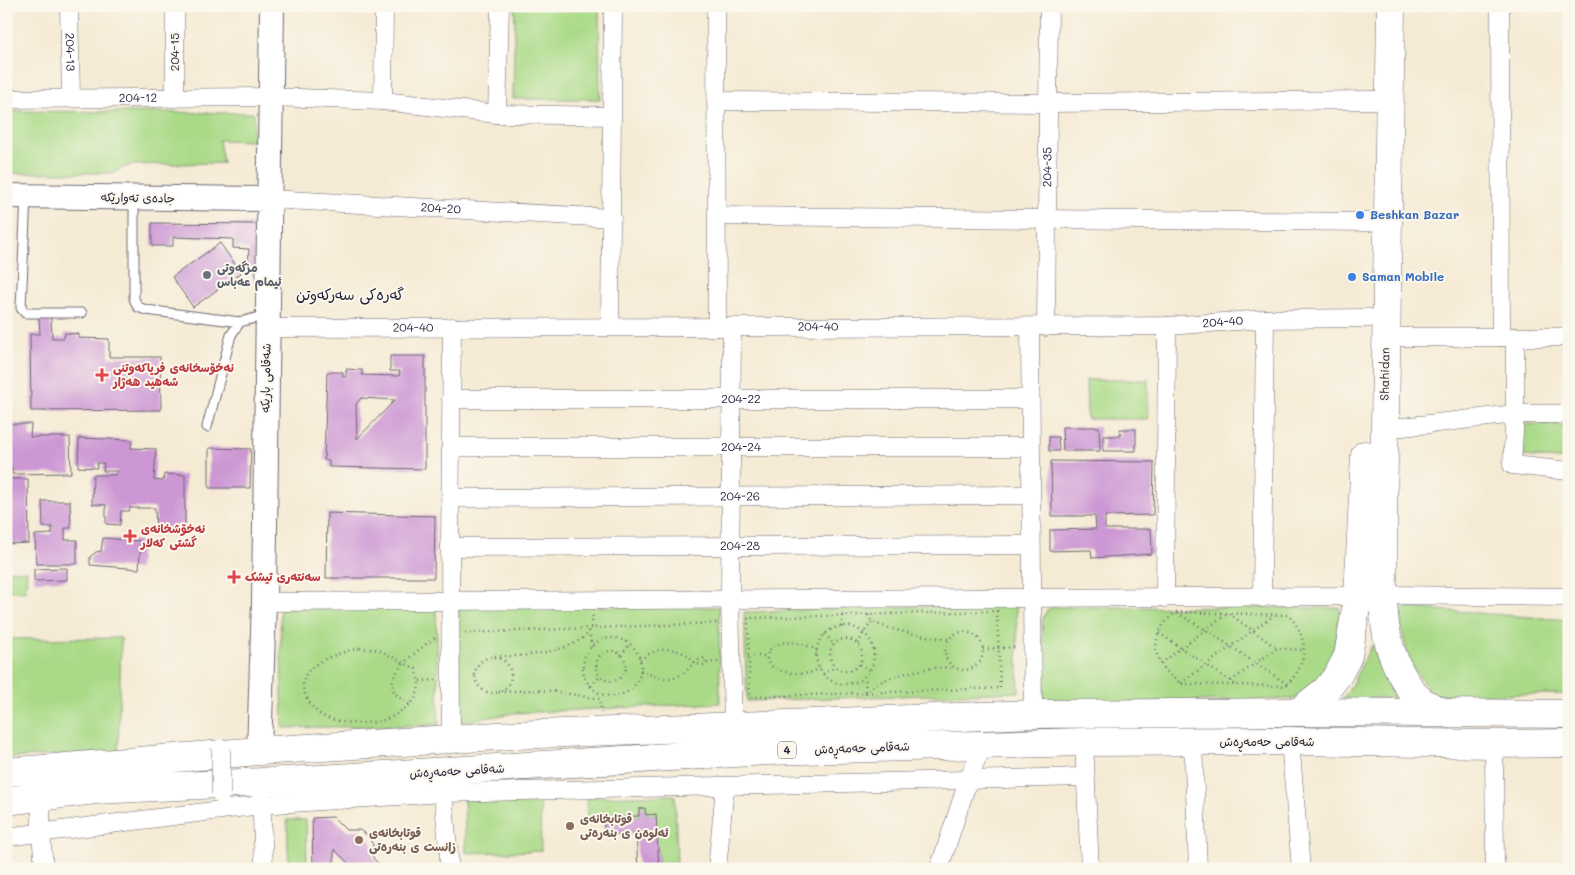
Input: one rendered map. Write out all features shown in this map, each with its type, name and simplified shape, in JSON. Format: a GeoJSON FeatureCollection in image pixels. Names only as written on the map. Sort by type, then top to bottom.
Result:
{"type":"FeatureCollection","features":[{"type":"Feature","properties":{"kind":"main road"},"geometry":{"type":"LineString","coordinates":[[1373,479],[1378,327],[1371,222],[1375,6]]}},
{"type":"Feature","properties":{"kind":"main road","name":"Shahidan"},"geometry":{"type":"LineString","coordinates":[[1392,6],[1378,327],[1385,429],[1373,479],[1371,596],[1386,628],[1392,656],[1411,691],[1427,705],[1448,714]]}},
{"type":"Feature","properties":{"kind":"main road"},"geometry":{"type":"LineString","coordinates":[[1298,712],[1326,690],[1338,675],[1348,656],[1371,596]]}},
{"type":"Feature","properties":{"kind":"main road","name":"4"},"geometry":{"type":"LineString","coordinates":[[6,772],[259,751],[453,738],[1033,714],[1298,712],[1569,714]]}},
{"type":"Feature","properties":{"kind":"main road"},"geometry":{"type":"LineString","coordinates":[[513,768],[514,735]]}},
{"type":"Feature","properties":{"kind":"main road","name":"شەقامی حەمەڕەش"},"geometry":{"type":"LineString","coordinates":[[6,801],[95,790],[261,794],[513,768],[767,751],[1084,742],[1569,743]]}},
{"type":"Feature","properties":{"kind":"street","name":"204-13"},"geometry":{"type":"LineString","coordinates":[[70,6],[71,98]]}},
{"type":"Feature","properties":{"kind":"street","name":"204-15"},"geometry":{"type":"LineString","coordinates":[[175,6],[175,98]]}},
{"type":"Feature","properties":{"kind":"street","name":"شەقامی باریکە"},"geometry":{"type":"LineString","coordinates":[[259,751],[264,602],[272,6]]}},
{"type":"Feature","properties":{"kind":"street"},"geometry":{"type":"LineString","coordinates":[[383,101],[384,6]]}},
{"type":"Feature","properties":{"kind":"street"},"geometry":{"type":"LineString","coordinates":[[497,114],[500,6]]}},
{"type":"Feature","properties":{"kind":"street"},"geometry":{"type":"LineString","coordinates":[[610,326],[614,6]]}},
{"type":"Feature","properties":{"kind":"street"},"geometry":{"type":"LineString","coordinates":[[716,6],[717,216],[732,399],[730,622],[733,726]]}},
{"type":"Feature","properties":{"kind":"street","name":"204-35"},"geometry":{"type":"LineString","coordinates":[[1033,714],[1030,398],[1047,220],[1049,6]]}},
{"type":"Feature","properties":{"kind":"street"},"geometry":{"type":"LineString","coordinates":[[1500,6],[1508,337],[1515,414],[1512,465],[1569,471]]}},
{"type":"Feature","properties":{"kind":"street","name":"204-12"},"geometry":{"type":"LineString","coordinates":[[6,99],[270,97],[383,101],[497,114],[612,116]]}},
{"type":"Feature","properties":{"kind":"street"},"geometry":{"type":"LineString","coordinates":[[716,101],[1048,103],[1374,100]]}},
{"type":"Feature","properties":{"kind":"street","name":"جادەی تەوارێکە"},"geometry":{"type":"LineString","coordinates":[[16,196],[270,200]]}},
{"type":"Feature","properties":{"kind":"street","name":"204-20"},"geometry":{"type":"LineString","coordinates":[[270,200],[612,218]]}},
{"type":"Feature","properties":{"kind":"street"},"geometry":{"type":"LineString","coordinates":[[717,216],[1371,222]]}},
{"type":"Feature","properties":{"kind":"street"},"geometry":{"type":"LineString","coordinates":[[1262,598],[1265,318]]}},
{"type":"Feature","properties":{"kind":"street","name":"204-40"},"geometry":{"type":"LineString","coordinates":[[267,322],[452,327],[1038,327],[1167,326],[1265,318],[1508,337],[1569,337]]}},
{"type":"Feature","properties":{"kind":"street"},"geometry":{"type":"LineString","coordinates":[[1165,598],[1167,326]]}},
{"type":"Feature","properties":{"kind":"street"},"geometry":{"type":"LineString","coordinates":[[452,327],[450,601],[453,738]]}},
{"type":"Feature","properties":{"kind":"street","name":"204-22"},"geometry":{"type":"LineString","coordinates":[[451,399],[1030,398]]}},
{"type":"Feature","properties":{"kind":"street"},"geometry":{"type":"LineString","coordinates":[[1385,429],[1515,414],[1569,414]]}},
{"type":"Feature","properties":{"kind":"street","name":"204-24"},"geometry":{"type":"LineString","coordinates":[[451,447],[1030,447]]}},
{"type":"Feature","properties":{"kind":"street","name":"204-26"},"geometry":{"type":"LineString","coordinates":[[450,498],[1030,495]]}},
{"type":"Feature","properties":{"kind":"street","name":"204-28"},"geometry":{"type":"LineString","coordinates":[[450,547],[1030,545]]}},
{"type":"Feature","properties":{"kind":"street"},"geometry":{"type":"LineString","coordinates":[[264,602],[1371,596],[1569,597]]}},
{"type":"Feature","properties":{"kind":"street"},"geometry":{"type":"LineString","coordinates":[[1290,741],[1301,869]]}},
{"type":"Feature","properties":{"kind":"street"},"geometry":{"type":"LineString","coordinates":[[1084,742],[1090,869]]}},
{"type":"Feature","properties":{"kind":"street"},"geometry":{"type":"LineString","coordinates":[[1193,742],[1198,869]]}},
{"type":"Feature","properties":{"kind":"street"},"geometry":{"type":"LineString","coordinates":[[939,869],[968,781],[983,744]]}},
{"type":"Feature","properties":{"kind":"street"},"geometry":{"type":"LineString","coordinates":[[1494,744],[1495,869]]}},
{"type":"Feature","properties":{"kind":"street"},"geometry":{"type":"LineString","coordinates":[[221,748],[221,794]]}},
{"type":"Feature","properties":{"kind":"street"},"geometry":{"type":"LineString","coordinates":[[6,838],[261,794],[443,793],[1085,777]]}},
{"type":"Feature","properties":{"kind":"street"},"geometry":{"type":"LineString","coordinates":[[717,869],[725,787]]}},
{"type":"Feature","properties":{"kind":"street"},"geometry":{"type":"LineString","coordinates":[[443,793],[450,869]]}},
{"type":"Feature","properties":{"kind":"street"},"geometry":{"type":"LineString","coordinates":[[261,794],[264,869]]}},
{"type":"Feature","properties":{"kind":"street"},"geometry":{"type":"LineString","coordinates":[[41,797],[44,869]]}},
{"type":"Feature","properties":{"kind":"lane"},"geometry":{"type":"LineString","coordinates":[[16,196],[21,308],[25,313],[82,313]]}},
{"type":"Feature","properties":{"kind":"lane"},"geometry":{"type":"LineString","coordinates":[[134,198],[134,298],[138,307],[146,310],[240,322],[267,322]]}},
{"type":"Feature","properties":{"kind":"lane"},"geometry":{"type":"LineString","coordinates":[[207,428],[231,335],[240,322]]}},
{"type":"Feature","properties":{"kind":"path"},"geometry":{"type":"LineString","coordinates":[[592,601],[593,617],[590,630],[592,647]]}},
{"type":"Feature","properties":{"kind":"path"},"geometry":{"type":"LineString","coordinates":[[997,611],[1000,688],[750,697],[748,618],[842,616],[997,611]]}},
{"type":"Feature","properties":{"kind":"path"},"geometry":{"type":"LineString","coordinates":[[1176,612],[1287,684]]}},
{"type":"Feature","properties":{"kind":"path"},"geometry":{"type":"LineString","coordinates":[[1176,612],[1228,613],[1288,615],[1298,625],[1303,641],[1303,658],[1296,676],[1286,686],[1181,684],[1170,677],[1161,664],[1155,650],[1159,633],[1166,620],[1176,612]]}},
{"type":"Feature","properties":{"kind":"path"},"geometry":{"type":"LineString","coordinates":[[1161,664],[1228,613]]}},
{"type":"Feature","properties":{"kind":"path"},"geometry":{"type":"LineString","coordinates":[[1228,613],[1277,648],[1303,650]]}},
{"type":"Feature","properties":{"kind":"path"},"geometry":{"type":"LineString","coordinates":[[868,615],[872,622],[891,629],[920,636],[949,639]]}},
{"type":"Feature","properties":{"kind":"path"},"geometry":{"type":"LineString","coordinates":[[1181,684],[1275,615]]}},
{"type":"Feature","properties":{"kind":"path"},"geometry":{"type":"LineString","coordinates":[[842,616],[842,627]]}},
{"type":"Feature","properties":{"kind":"path"},"geometry":{"type":"LineString","coordinates":[[409,704],[399,698],[393,690],[392,680],[405,663],[451,630],[590,630],[730,622]]}},
{"type":"Feature","properties":{"kind":"path"},"geometry":{"type":"LineString","coordinates":[[858,644],[872,622]]}},
{"type":"Feature","properties":{"kind":"path"},"geometry":{"type":"LineString","coordinates":[[842,627],[855,628],[864,632],[874,649],[874,659],[870,671],[858,682],[848,684],[839,684],[830,680],[823,674],[816,657],[821,639],[836,628],[842,627]]}},
{"type":"Feature","properties":{"kind":"path"},"geometry":{"type":"LineString","coordinates":[[590,630],[576,642],[558,650],[525,656],[489,656],[479,662],[474,678],[480,688],[486,692],[552,691],[600,699]]}},
{"type":"Feature","properties":{"kind":"path"},"geometry":{"type":"LineString","coordinates":[[865,693],[871,685],[887,678],[919,670],[945,667],[966,671],[972,669],[981,661],[983,649],[981,643],[971,634],[958,633],[949,639],[945,647],[946,659],[954,668]]}},
{"type":"Feature","properties":{"kind":"path"},"geometry":{"type":"LineString","coordinates":[[1159,633],[1236,685]]}},
{"type":"Feature","properties":{"kind":"path"},"geometry":{"type":"LineString","coordinates":[[826,634],[834,645]]}},
{"type":"Feature","properties":{"kind":"path"},"geometry":{"type":"LineString","coordinates":[[614,638],[623,641],[638,654],[640,670],[637,682],[630,690],[622,695],[612,696],[594,691],[584,675],[583,666],[585,657],[592,647],[605,639],[614,638]]}},
{"type":"Feature","properties":{"kind":"path"},"geometry":{"type":"LineString","coordinates":[[843,639],[854,640],[858,644],[863,653],[860,664],[852,671],[847,672],[835,667],[830,660],[830,654],[834,645],[843,639]]}},
{"type":"Feature","properties":{"kind":"path"},"geometry":{"type":"LineString","coordinates":[[817,651],[802,643],[787,641],[775,646],[767,656],[769,664],[779,670],[792,674],[810,673],[820,668]]}},
{"type":"Feature","properties":{"kind":"path"},"geometry":{"type":"LineString","coordinates":[[621,655],[629,645]]}},
{"type":"Feature","properties":{"kind":"path"},"geometry":{"type":"LineString","coordinates":[[983,649],[1032,646]]}},
{"type":"Feature","properties":{"kind":"path"},"geometry":{"type":"LineString","coordinates":[[360,648],[379,650],[416,669],[420,681],[419,692],[409,704],[388,718],[363,722],[342,722],[321,716],[307,699],[302,688],[307,672],[319,662],[339,652],[360,648]]}},
{"type":"Feature","properties":{"kind":"path"},"geometry":{"type":"LineString","coordinates":[[1225,685],[1277,648]]}},
{"type":"Feature","properties":{"kind":"path"},"geometry":{"type":"LineString","coordinates":[[640,660],[648,654],[659,650],[674,650],[687,654],[694,663],[699,666],[705,666],[707,663],[704,658],[694,663],[677,676],[664,679],[640,670]]}},
{"type":"Feature","properties":{"kind":"path"},"geometry":{"type":"LineString","coordinates":[[609,651],[621,655],[626,669],[621,677],[612,681],[600,676],[596,670],[596,664],[600,655],[609,651]]}},
{"type":"Feature","properties":{"kind":"path"},"geometry":{"type":"LineString","coordinates":[[496,656],[505,661],[511,673],[508,685],[499,692]]}},
{"type":"Feature","properties":{"kind":"path"},"geometry":{"type":"LineString","coordinates":[[750,656],[767,656]]}},
{"type":"Feature","properties":{"kind":"path"},"geometry":{"type":"LineString","coordinates":[[860,664],[870,671]]}},
{"type":"Feature","properties":{"kind":"path"},"geometry":{"type":"LineString","coordinates":[[823,674],[835,667]]}},
{"type":"Feature","properties":{"kind":"path"},"geometry":{"type":"LineString","coordinates":[[590,686],[600,676]]}},
{"type":"Feature","properties":{"kind":"path"},"geometry":{"type":"LineString","coordinates":[[865,693],[866,676]]}},
{"type":"Feature","properties":{"kind":"path"},"geometry":{"type":"LineString","coordinates":[[601,713],[600,699],[602,694]]}},
{"type":"Feature","properties":{"kind":"green space"},"geometry":{"type":"Polygon","coordinates":[[[515,6],[599,6],[600,99],[513,99],[515,6]]]}},
{"type":"Feature","properties":{"kind":"green space"},"geometry":{"type":"Polygon","coordinates":[[[6,111],[254,113],[253,141],[219,140],[223,163],[130,165],[112,173],[6,173],[6,111]]]}},
{"type":"Feature","properties":{"kind":"green space"},"geometry":{"type":"Polygon","coordinates":[[[1086,380],[1148,380],[1148,419],[1087,419],[1086,380]]]}},
{"type":"Feature","properties":{"kind":"green space"},"geometry":{"type":"Polygon","coordinates":[[[1521,424],[1569,425],[1569,460],[1523,456],[1520,444],[1521,424]]]}},
{"type":"Feature","properties":{"kind":"green space"},"geometry":{"type":"Polygon","coordinates":[[[6,570],[27,571],[26,591],[6,591],[6,570]]]}},
{"type":"Feature","properties":{"kind":"green space"},"geometry":{"type":"Polygon","coordinates":[[[1016,603],[1019,692],[747,701],[744,612],[1016,603]]]}},
{"type":"Feature","properties":{"kind":"green space"},"geometry":{"type":"Polygon","coordinates":[[[436,605],[439,725],[283,728],[280,608],[436,605]]]}},
{"type":"Feature","properties":{"kind":"green space"},"geometry":{"type":"Polygon","coordinates":[[[459,606],[719,607],[720,703],[514,713],[460,722],[459,606]]]}},
{"type":"Feature","properties":{"kind":"green space"},"geometry":{"type":"Polygon","coordinates":[[[1053,607],[1340,608],[1334,648],[1323,673],[1305,692],[1292,699],[1044,704],[1042,620],[1047,610],[1053,607]]]}},
{"type":"Feature","properties":{"kind":"green space"},"geometry":{"type":"Polygon","coordinates":[[[1398,607],[1569,620],[1569,694],[1434,695],[1412,664],[1405,644],[1398,607]]]}},
{"type":"Feature","properties":{"kind":"green space"},"geometry":{"type":"Polygon","coordinates":[[[121,638],[118,752],[6,758],[6,639],[121,638]]]}},
{"type":"Feature","properties":{"kind":"green space"},"geometry":{"type":"Polygon","coordinates":[[[1372,645],[1394,698],[1342,699],[1348,692],[1372,645]]]}},
{"type":"Feature","properties":{"kind":"green space"},"geometry":{"type":"Polygon","coordinates":[[[675,795],[677,869],[659,869],[655,814],[646,815],[645,808],[639,809],[639,816],[587,819],[587,797],[675,795]]]}},
{"type":"Feature","properties":{"kind":"green space"},"geometry":{"type":"Polygon","coordinates":[[[540,798],[541,851],[466,853],[464,799],[540,798]]]}},
{"type":"Feature","properties":{"kind":"green space"},"geometry":{"type":"Polygon","coordinates":[[[287,820],[306,820],[307,869],[289,869],[287,820]]]}},
{"type":"Feature","properties":{"kind":"green space"},"geometry":{"type":"Polygon","coordinates":[[[543,866],[543,869],[466,869],[543,866]]]}},
{"type":"Feature","properties":{"kind":"building"},"geometry":{"type":"Polygon","coordinates":[[[152,223],[260,224],[261,270],[248,270],[249,249],[233,248],[233,239],[173,237],[173,246],[152,246],[152,223]]]}},
{"type":"Feature","properties":{"kind":"building","name":"مزگەوتی ئیمام عەباس"},"geometry":{"type":"Polygon","coordinates":[[[220,243],[241,273],[193,307],[172,277],[220,243]]]}},
{"type":"Feature","properties":{"kind":"building"},"geometry":{"type":"Polygon","coordinates":[[[39,317],[51,317],[52,338],[64,338],[65,333],[79,334],[79,338],[109,339],[109,357],[160,357],[161,410],[31,411],[30,334],[40,334],[39,317]]]}},
{"type":"Feature","properties":{"kind":"building"},"geometry":{"type":"Polygon","coordinates":[[[390,356],[425,356],[425,469],[329,467],[329,461],[324,460],[327,372],[343,372],[343,377],[346,377],[346,369],[362,370],[362,375],[399,376],[400,371],[390,371],[390,356]],[[361,398],[356,404],[357,439],[395,400],[361,398]]]}},
{"type":"Feature","properties":{"kind":"building"},"geometry":{"type":"Polygon","coordinates":[[[6,424],[31,424],[30,437],[70,437],[71,473],[12,474],[12,467],[6,467],[6,424]]]}},
{"type":"Feature","properties":{"kind":"building"},"geometry":{"type":"Polygon","coordinates":[[[1062,427],[1099,427],[1100,451],[1063,451],[1062,427]]]}},
{"type":"Feature","properties":{"kind":"building"},"geometry":{"type":"Polygon","coordinates":[[[1120,429],[1136,429],[1136,451],[1103,451],[1103,436],[1121,436],[1120,429]]]}},
{"type":"Feature","properties":{"kind":"building"},"geometry":{"type":"Polygon","coordinates":[[[1049,437],[1058,437],[1059,451],[1049,451],[1049,437]]]}},
{"type":"Feature","properties":{"kind":"building"},"geometry":{"type":"Polygon","coordinates":[[[79,438],[132,440],[131,448],[156,449],[154,480],[163,481],[164,474],[185,475],[185,532],[156,532],[155,508],[130,508],[129,511],[121,511],[120,525],[106,524],[106,505],[92,504],[93,475],[115,475],[117,471],[103,471],[104,463],[97,463],[97,468],[78,467],[79,438]]]}},
{"type":"Feature","properties":{"kind":"building"},"geometry":{"type":"Polygon","coordinates":[[[209,448],[251,449],[250,488],[209,488],[209,448]]]}},
{"type":"Feature","properties":{"kind":"building"},"geometry":{"type":"Polygon","coordinates":[[[1051,461],[1154,462],[1153,515],[1105,516],[1105,529],[1151,529],[1152,554],[1092,558],[1091,550],[1050,551],[1050,530],[1096,529],[1095,516],[1052,516],[1051,461]]]}},
{"type":"Feature","properties":{"kind":"building"},"geometry":{"type":"Polygon","coordinates":[[[6,479],[28,479],[29,543],[6,544],[6,479]]]}},
{"type":"Feature","properties":{"kind":"building"},"geometry":{"type":"Polygon","coordinates":[[[42,501],[70,501],[71,528],[65,528],[65,540],[77,540],[77,564],[36,564],[35,535],[52,534],[52,527],[43,527],[42,501]]]}},
{"type":"Feature","properties":{"kind":"building"},"geometry":{"type":"Polygon","coordinates":[[[327,513],[435,516],[434,578],[326,578],[327,513]]]}},
{"type":"Feature","properties":{"kind":"building"},"geometry":{"type":"Polygon","coordinates":[[[103,538],[141,541],[139,569],[90,565],[90,557],[96,552],[101,551],[103,538]]]}},
{"type":"Feature","properties":{"kind":"building"},"geometry":{"type":"Polygon","coordinates":[[[67,568],[67,580],[34,581],[34,569],[67,568]]]}},
{"type":"Feature","properties":{"kind":"building"},"geometry":{"type":"Polygon","coordinates":[[[645,808],[646,815],[656,814],[659,869],[638,869],[636,833],[604,835],[604,818],[639,816],[639,809],[645,808]]]}},
{"type":"Feature","properties":{"kind":"building"},"geometry":{"type":"Polygon","coordinates":[[[333,817],[346,830],[360,830],[368,836],[373,845],[373,858],[384,869],[354,869],[334,849],[334,869],[313,869],[312,818],[333,817]]]}},
{"type":"Feature","properties":{"kind":"place","name":"Beshkan Bazar"},"geometry":{"type":"Point","coordinates":[1360,215]}},
{"type":"Feature","properties":{"kind":"place","name":"مزگەوتی ئیمام عەباس"},"geometry":{"type":"Point","coordinates":[207,275]}},
{"type":"Feature","properties":{"kind":"place","name":"Saman Mobile"},"geometry":{"type":"Point","coordinates":[1352,277]}},
{"type":"Feature","properties":{"kind":"place","name":"نەخۆسخانەی فریاکەوتنی شەهید هەژار"},"geometry":{"type":"Point","coordinates":[102,375]}},
{"type":"Feature","properties":{"kind":"place","name":"نەخۆشخانەی گشتی کەلار"},"geometry":{"type":"Point","coordinates":[130,536]}},
{"type":"Feature","properties":{"kind":"place","name":"سەنتەری تیشک"},"geometry":{"type":"Point","coordinates":[234,577]}},
{"type":"Feature","properties":{"kind":"place","name":"قوتابخانەی ئەلوەن ی بنەرەتی"},"geometry":{"type":"Point","coordinates":[570,826]}},
{"type":"Feature","properties":{"kind":"place","name":"قوتابخانەی زانست ی بنەرەتی"},"geometry":{"type":"Point","coordinates":[359,840]}},
{"type":"Feature","properties":{"kind":"district","name":"گەرەکی سەرکەوتن"},"geometry":{"type":"Point","coordinates":[350,295]}}]}
